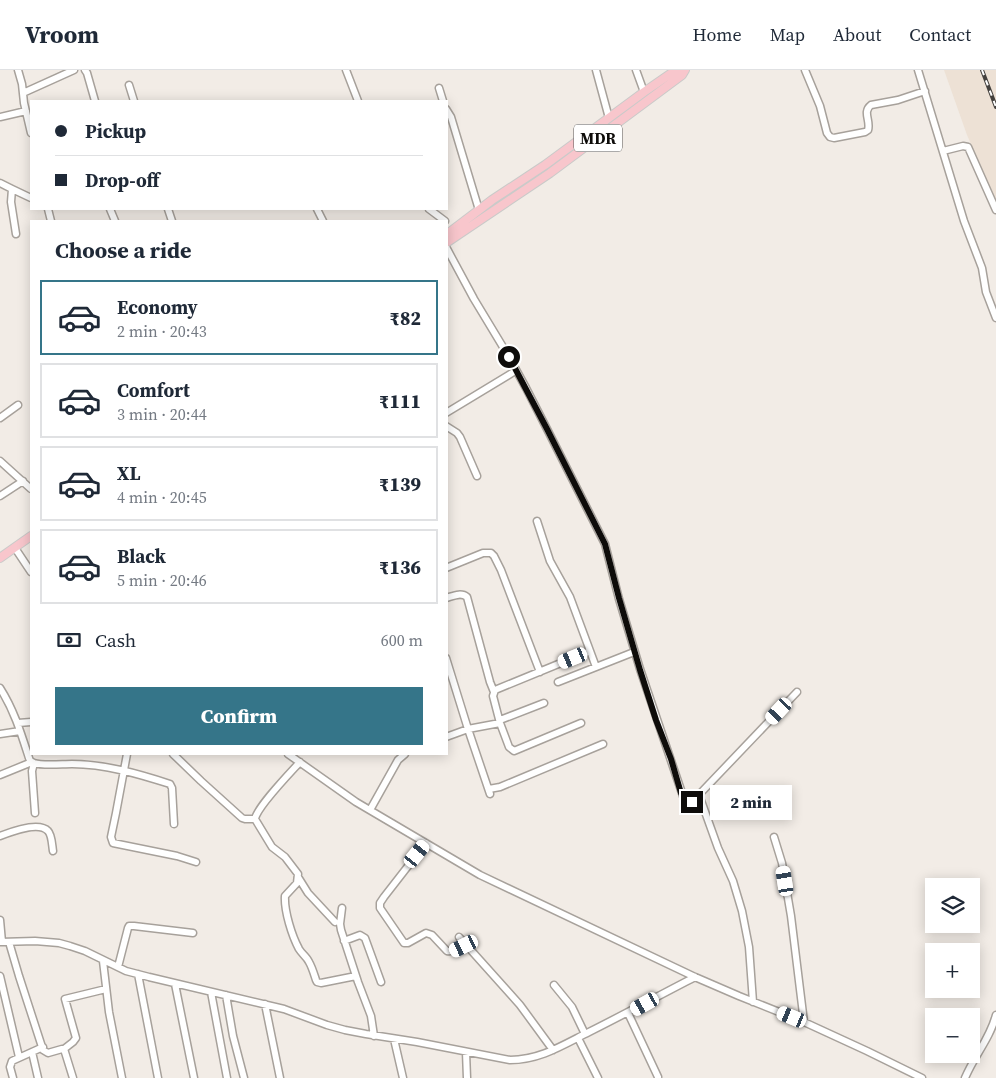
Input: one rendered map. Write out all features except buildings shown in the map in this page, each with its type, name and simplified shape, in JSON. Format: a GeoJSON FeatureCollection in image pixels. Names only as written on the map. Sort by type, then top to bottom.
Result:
{"type":"FeatureCollection","features":[{"type":"Feature","properties":{"kind":"main road","name":"MDR"},"geometry":{"type":"LineString","coordinates":[[448,232],[676,70]]}},
{"type":"Feature","properties":{"kind":"main road","name":"MDR"},"geometry":{"type":"LineString","coordinates":[[448,244],[615,126],[682,75],[685,70]]}},
{"type":"Feature","properties":{"kind":"main road"},"geometry":{"type":"LineString","coordinates":[[1,555],[15,548],[30,537]]}},
{"type":"Feature","properties":{"kind":"street"},"geometry":{"type":"LineString","coordinates":[[18,70],[30,129]]}},
{"type":"Feature","properties":{"kind":"street"},"geometry":{"type":"LineString","coordinates":[[23,93],[74,70]]}},
{"type":"Feature","properties":{"kind":"street"},"geometry":{"type":"LineString","coordinates":[[85,70],[95,100]]}},
{"type":"Feature","properties":{"kind":"street"},"geometry":{"type":"LineString","coordinates":[[346,70],[358,100]]}},
{"type":"Feature","properties":{"kind":"street"},"geometry":{"type":"LineString","coordinates":[[596,70],[609,118]]}},
{"type":"Feature","properties":{"kind":"street"},"geometry":{"type":"LineString","coordinates":[[636,70],[644,92]]}},
{"type":"Feature","properties":{"kind":"street"},"geometry":{"type":"LineString","coordinates":[[806,70],[820,106],[827,133],[830,137],[834,138],[868,130],[866,110],[871,105],[898,100],[925,91]]}},
{"type":"Feature","properties":{"kind":"street"},"geometry":{"type":"LineString","coordinates":[[918,70],[964,221],[982,268],[986,292],[996,318]]}},
{"type":"Feature","properties":{"kind":"street"},"geometry":{"type":"LineString","coordinates":[[129,85],[134,100]]}},
{"type":"Feature","properties":{"kind":"street"},"geometry":{"type":"LineString","coordinates":[[439,88],[443,100]]}},
{"type":"Feature","properties":{"kind":"street"},"geometry":{"type":"LineString","coordinates":[[0,117],[26,111]]}},
{"type":"Feature","properties":{"kind":"street"},"geometry":{"type":"LineString","coordinates":[[448,113],[451,117],[479,210]]}},
{"type":"Feature","properties":{"kind":"street"},"geometry":{"type":"LineString","coordinates":[[943,151],[962,146],[968,148],[996,210]]}},
{"type":"Feature","properties":{"kind":"street"},"geometry":{"type":"LineString","coordinates":[[0,183],[30,198]]}},
{"type":"Feature","properties":{"kind":"street"},"geometry":{"type":"LineString","coordinates":[[0,192],[10,188]]}},
{"type":"Feature","properties":{"kind":"street"},"geometry":{"type":"LineString","coordinates":[[10,188],[16,234]]}},
{"type":"Feature","properties":{"kind":"street"},"geometry":{"type":"LineString","coordinates":[[430,210],[443,220]]}},
{"type":"Feature","properties":{"kind":"street"},"geometry":{"type":"LineString","coordinates":[[448,224],[461,234]]}},
{"type":"Feature","properties":{"kind":"street"},"geometry":{"type":"LineString","coordinates":[[448,249],[474,299],[530,396],[605,544],[634,652],[685,802],[690,804],[797,692]]}},
{"type":"Feature","properties":{"kind":"street"},"geometry":{"type":"LineString","coordinates":[[448,412],[512,373]]}},
{"type":"Feature","properties":{"kind":"street"},"geometry":{"type":"LineString","coordinates":[[0,418],[18,405]]}},
{"type":"Feature","properties":{"kind":"street"},"geometry":{"type":"LineString","coordinates":[[448,427],[460,437],[477,476]]}},
{"type":"Feature","properties":{"kind":"street"},"geometry":{"type":"LineString","coordinates":[[0,461],[30,488]]}},
{"type":"Feature","properties":{"kind":"street"},"geometry":{"type":"LineString","coordinates":[[0,496],[23,481]]}},
{"type":"Feature","properties":{"kind":"street"},"geometry":{"type":"LineString","coordinates":[[537,521],[550,561],[570,597],[596,667]]}},
{"type":"Feature","properties":{"kind":"street"},"geometry":{"type":"LineString","coordinates":[[15,548],[30,570]]}},
{"type":"Feature","properties":{"kind":"street"},"geometry":{"type":"LineString","coordinates":[[448,567],[484,553],[491,553],[494,556],[540,672]]}},
{"type":"Feature","properties":{"kind":"street"},"geometry":{"type":"LineString","coordinates":[[448,597],[460,594],[467,597],[494,692],[493,696],[500,722],[511,750],[518,750],[581,723]]}},
{"type":"Feature","properties":{"kind":"street"},"geometry":{"type":"LineString","coordinates":[[494,692],[499,688],[590,651]]}},
{"type":"Feature","properties":{"kind":"street"},"geometry":{"type":"LineString","coordinates":[[558,682],[634,652]]}},
{"type":"Feature","properties":{"kind":"street"},"geometry":{"type":"LineString","coordinates":[[448,664],[490,791],[603,744]]}},
{"type":"Feature","properties":{"kind":"street"},"geometry":{"type":"LineString","coordinates":[[0,688],[18,723],[29,758],[33,763],[32,772],[36,813]]}},
{"type":"Feature","properties":{"kind":"street"},"geometry":{"type":"LineString","coordinates":[[448,736],[468,729],[500,722],[544,703]]}},
{"type":"Feature","properties":{"kind":"street"},"geometry":{"type":"LineString","coordinates":[[18,723],[30,722]]}},
{"type":"Feature","properties":{"kind":"street"},"geometry":{"type":"LineString","coordinates":[[0,734],[20,731]]}},
{"type":"Feature","properties":{"kind":"street"},"geometry":{"type":"LineString","coordinates":[[127,755],[111,837],[113,843],[196,862]]}},
{"type":"Feature","properties":{"kind":"street"},"geometry":{"type":"LineString","coordinates":[[173,755],[242,818],[255,819]]}},
{"type":"Feature","properties":{"kind":"street"},"geometry":{"type":"LineString","coordinates":[[290,755],[356,802],[480,874],[695,977],[804,1022],[868,1051],[913,1076],[922,1078]]}},
{"type":"Feature","properties":{"kind":"street"},"geometry":{"type":"LineString","coordinates":[[370,810],[398,760],[404,755]]}},
{"type":"Feature","properties":{"kind":"street"},"geometry":{"type":"LineString","coordinates":[[300,762],[261,807],[255,815],[255,819],[272,847],[296,871],[308,893],[335,922]]}},
{"type":"Feature","properties":{"kind":"street"},"geometry":{"type":"LineString","coordinates":[[0,774],[33,763],[95,765],[167,783],[172,786],[174,824]]}},
{"type":"Feature","properties":{"kind":"street"},"geometry":{"type":"LineString","coordinates":[[699,795],[718,848],[733,881],[742,910],[748,947],[753,1002]]}},
{"type":"Feature","properties":{"kind":"street"},"geometry":{"type":"LineString","coordinates":[[0,836],[26,828],[42,828],[49,833],[53,851]]}},
{"type":"Feature","properties":{"kind":"street"},"geometry":{"type":"LineString","coordinates":[[774,837],[782,863],[790,907],[804,1022]]}},
{"type":"Feature","properties":{"kind":"street"},"geometry":{"type":"LineString","coordinates":[[426,843],[384,897],[380,903],[380,908],[404,943],[408,943],[426,933],[432,936],[447,951],[454,951],[467,946]]}},
{"type":"Feature","properties":{"kind":"street"},"geometry":{"type":"LineString","coordinates":[[298,877],[297,883],[285,896],[285,903],[298,948],[310,962],[317,982],[321,983],[356,976]]}},
{"type":"Feature","properties":{"kind":"street"},"geometry":{"type":"LineString","coordinates":[[342,908],[340,924],[344,941],[371,1016],[374,1036]]}},
{"type":"Feature","properties":{"kind":"street"},"geometry":{"type":"LineString","coordinates":[[0,920],[4,942],[19,976],[43,1050],[48,1053],[64,1049],[76,1038],[65,1000],[106,989]]}},
{"type":"Feature","properties":{"kind":"street"},"geometry":{"type":"LineString","coordinates":[[118,968],[129,926],[193,933]]}},
{"type":"Feature","properties":{"kind":"street"},"geometry":{"type":"LineString","coordinates":[[344,941],[360,935],[365,938],[381,982]]}},
{"type":"Feature","properties":{"kind":"street"},"geometry":{"type":"LineString","coordinates":[[459,937],[520,1005],[553,1050]]}},
{"type":"Feature","properties":{"kind":"street"},"geometry":{"type":"LineString","coordinates":[[4,942],[35,941],[59,943],[85,952],[118,968],[175,984],[284,1009],[345,1030],[510,1060],[533,1058],[553,1050],[695,977]]}},
{"type":"Feature","properties":{"kind":"street"},"geometry":{"type":"LineString","coordinates":[[103,961],[109,1012],[122,1078]]}},
{"type":"Feature","properties":{"kind":"street"},"geometry":{"type":"LineString","coordinates":[[138,974],[158,1078]]}},
{"type":"Feature","properties":{"kind":"street"},"geometry":{"type":"LineString","coordinates":[[0,976],[19,1057]]}},
{"type":"Feature","properties":{"kind":"street"},"geometry":{"type":"LineString","coordinates":[[175,984],[194,1078]]}},
{"type":"Feature","properties":{"kind":"street"},"geometry":{"type":"LineString","coordinates":[[554,985],[572,1007],[586,1034]]}},
{"type":"Feature","properties":{"kind":"street"},"geometry":{"type":"LineString","coordinates":[[210,992],[227,1078]]}},
{"type":"Feature","properties":{"kind":"street"},"geometry":{"type":"LineString","coordinates":[[226,995],[233,1036],[244,1078]]}},
{"type":"Feature","properties":{"kind":"street"},"geometry":{"type":"LineString","coordinates":[[265,1004],[280,1078]]}},
{"type":"Feature","properties":{"kind":"street"},"geometry":{"type":"LineString","coordinates":[[628,1013],[658,1077]]}},
{"type":"Feature","properties":{"kind":"street"},"geometry":{"type":"LineString","coordinates":[[965,1078],[988,1037],[996,1015]]}},
{"type":"Feature","properties":{"kind":"street"},"geometry":{"type":"LineString","coordinates":[[578,1038],[598,1078]]}},
{"type":"Feature","properties":{"kind":"street"},"geometry":{"type":"LineString","coordinates":[[394,1039],[403,1078]]}},
{"type":"Feature","properties":{"kind":"street"},"geometry":{"type":"LineString","coordinates":[[13,1078],[10,1067],[12,1061],[43,1047]]}},
{"type":"Feature","properties":{"kind":"street"},"geometry":{"type":"LineString","coordinates":[[64,1049],[73,1078]]}},
{"type":"Feature","properties":{"kind":"street"},"geometry":{"type":"LineString","coordinates":[[32,1052],[38,1078]]}},
{"type":"Feature","properties":{"kind":"street"},"geometry":{"type":"LineString","coordinates":[[466,1052],[467,1078]]}},
{"type":"Feature","properties":{"kind":"shaded area"},"geometry":{"type":"Polygon","coordinates":[[[944,70],[996,70],[996,202],[967,135],[944,70]]]}},
{"type":"Feature","properties":{"kind":"railway"},"geometry":{"type":"LineString","coordinates":[[982,70],[996,107]]}},
{"type":"Feature","properties":{"kind":"route"},"geometry":{"type":"LineString","coordinates":[[509,357],[605,544],[619,598],[656,720],[671,759],[681,793],[687,804],[692,802]]}}]}
